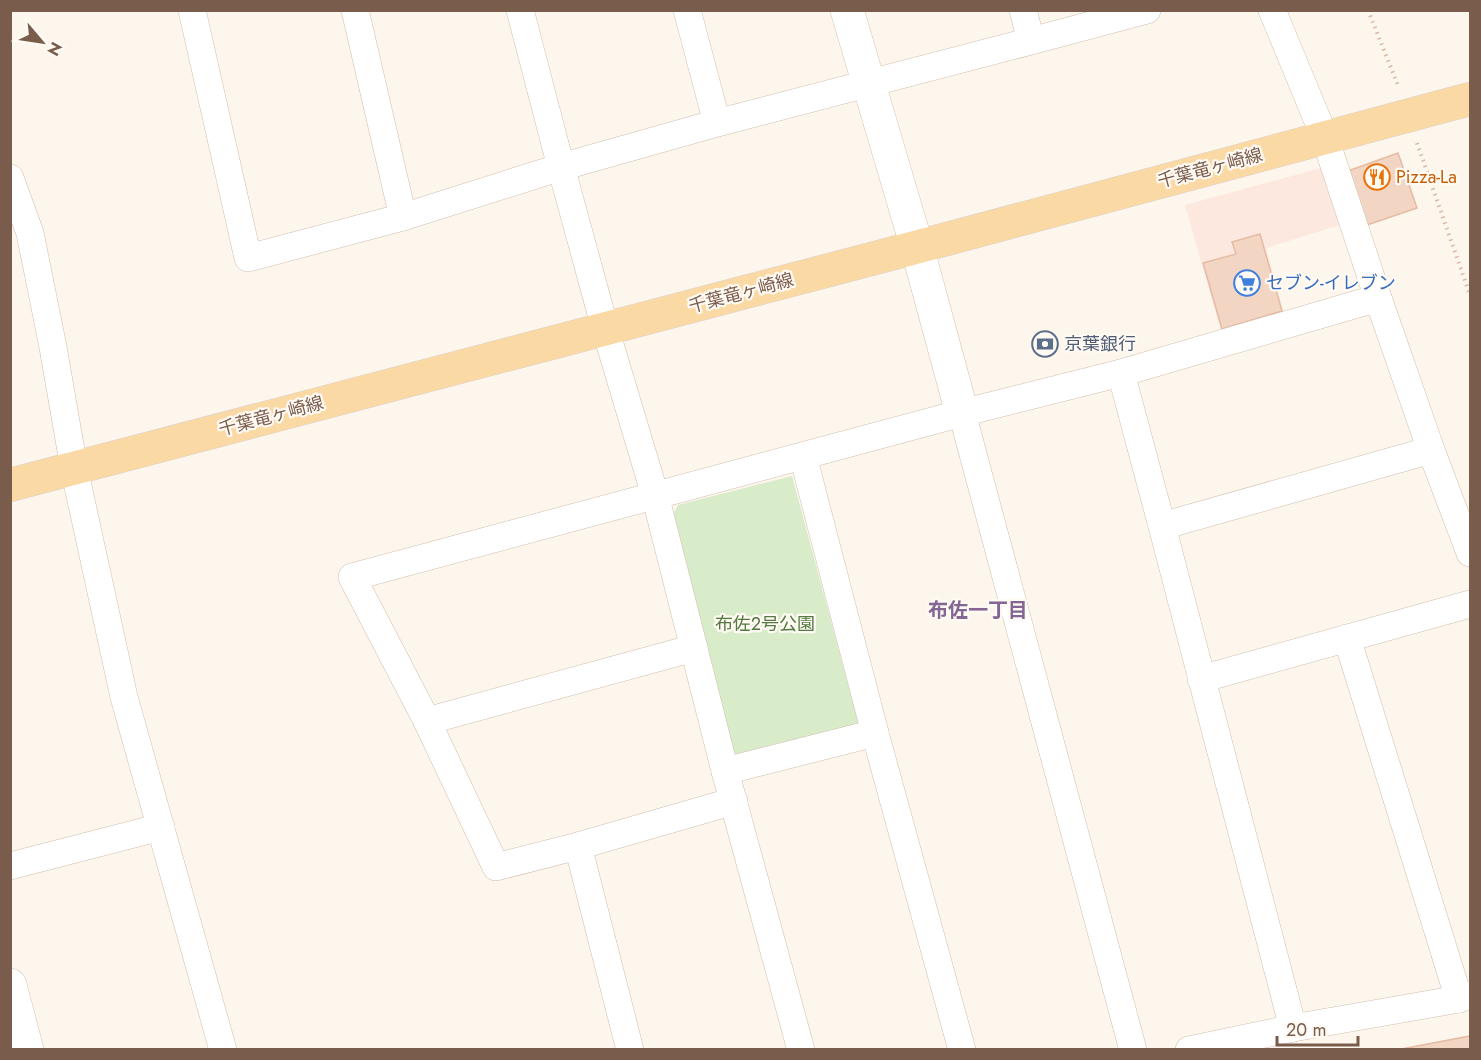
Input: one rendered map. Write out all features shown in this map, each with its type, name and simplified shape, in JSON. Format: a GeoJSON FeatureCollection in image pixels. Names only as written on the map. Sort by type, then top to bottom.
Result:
{"type":"FeatureCollection","features":[{"type":"Feature","properties":{"kind":"main road","name":"千葉竜ヶ崎線"},"geometry":{"type":"LineString","coordinates":[[10,485],[1470,99]]}},
{"type":"Feature","properties":{"kind":"street"},"geometry":{"type":"LineString","coordinates":[[192,10],[248,258],[403,217],[561,167],[717,123],[1147,10]]}},
{"type":"Feature","properties":{"kind":"street"},"geometry":{"type":"LineString","coordinates":[[356,10],[403,217]]}},
{"type":"Feature","properties":{"kind":"street"},"geometry":{"type":"LineString","coordinates":[[519,10],[606,328],[655,495],[725,771],[801,1050]]}},
{"type":"Feature","properties":{"kind":"street"},"geometry":{"type":"LineString","coordinates":[[687,10],[717,123]]}},
{"type":"Feature","properties":{"kind":"street"},"geometry":{"type":"LineString","coordinates":[[847,10],[962,412],[1133,1050]]}},
{"type":"Feature","properties":{"kind":"street"},"geometry":{"type":"LineString","coordinates":[[1023,10],[1031,41]]}},
{"type":"Feature","properties":{"kind":"street"},"geometry":{"type":"LineString","coordinates":[[1272,10],[1325,138],[1431,450],[1470,553]]}},
{"type":"Feature","properties":{"kind":"street"},"geometry":{"type":"LineString","coordinates":[[10,178],[30,233],[74,468],[124,697],[223,1050]]}},
{"type":"Feature","properties":{"kind":"street"},"geometry":{"type":"LineString","coordinates":[[734,801],[496,867],[427,721],[352,577],[962,412],[1121,373],[1378,298]]}},
{"type":"Feature","properties":{"kind":"street"},"geometry":{"type":"LineString","coordinates":[[1121,373],[1293,1028]]}},
{"type":"Feature","properties":{"kind":"street"},"geometry":{"type":"LineString","coordinates":[[1162,526],[1431,450]]}},
{"type":"Feature","properties":{"kind":"street"},"geometry":{"type":"LineString","coordinates":[[803,456],[875,733],[962,1050]]}},
{"type":"Feature","properties":{"kind":"street"},"geometry":{"type":"LineString","coordinates":[[1201,679],[1470,604]]}},
{"type":"Feature","properties":{"kind":"street"},"geometry":{"type":"LineString","coordinates":[[1189,1050],[1293,1028],[1465,997],[1347,638]]}},
{"type":"Feature","properties":{"kind":"street"},"geometry":{"type":"LineString","coordinates":[[427,721],[694,648]]}},
{"type":"Feature","properties":{"kind":"street"},"geometry":{"type":"LineString","coordinates":[[725,771],[875,733]]}},
{"type":"Feature","properties":{"kind":"street"},"geometry":{"type":"LineString","coordinates":[[10,866],[161,827]]}},
{"type":"Feature","properties":{"kind":"street"},"geometry":{"type":"LineString","coordinates":[[578,846],[630,1050]]}},
{"type":"Feature","properties":{"kind":"street"},"geometry":{"type":"LineString","coordinates":[[10,985],[27,1050]]}},
{"type":"Feature","properties":{"kind":"path"},"geometry":{"type":"LineString","coordinates":[[1368,10],[1401,95]]}},
{"type":"Feature","properties":{"kind":"path"},"geometry":{"type":"LineString","coordinates":[[1417,142],[1470,295]]}},
{"type":"Feature","properties":{"kind":"shaded area"},"geometry":{"type":"Polygon","coordinates":[[[1321,168],[1340,225],[1266,248],[1284,313],[1221,331],[1185,205],[1321,168]]]}},
{"type":"Feature","properties":{"kind":"green space","name":"布佐2号公園"},"geometry":{"type":"Polygon","coordinates":[[[792,476],[860,729],[736,762],[671,519],[678,505],[792,476]]]}},
{"type":"Feature","properties":{"kind":"building"},"geometry":{"type":"Polygon","coordinates":[[[1398,153],[1417,208],[1364,226],[1345,172],[1398,153]]]}},
{"type":"Feature","properties":{"kind":"building"},"geometry":{"type":"Polygon","coordinates":[[[1260,234],[1282,311],[1222,329],[1203,263],[1236,254],[1232,242],[1260,234]]]}},
{"type":"Feature","properties":{"kind":"building"},"geometry":{"type":"Polygon","coordinates":[[[1470,1036],[1470,1050],[1396,1050],[1470,1036]]]}},
{"type":"Feature","properties":{"kind":"place","name":"Pizza-La"},"geometry":{"type":"Point","coordinates":[1377,177]}},
{"type":"Feature","properties":{"kind":"place","name":"セブン-イレブン"},"geometry":{"type":"Point","coordinates":[1247,283]}},
{"type":"Feature","properties":{"kind":"place","name":"京葉銀行"},"geometry":{"type":"Point","coordinates":[1045,344]}},
{"type":"Feature","properties":{"kind":"district","name":"布佐一丁目"},"geometry":{"type":"Point","coordinates":[978,610]}}]}
